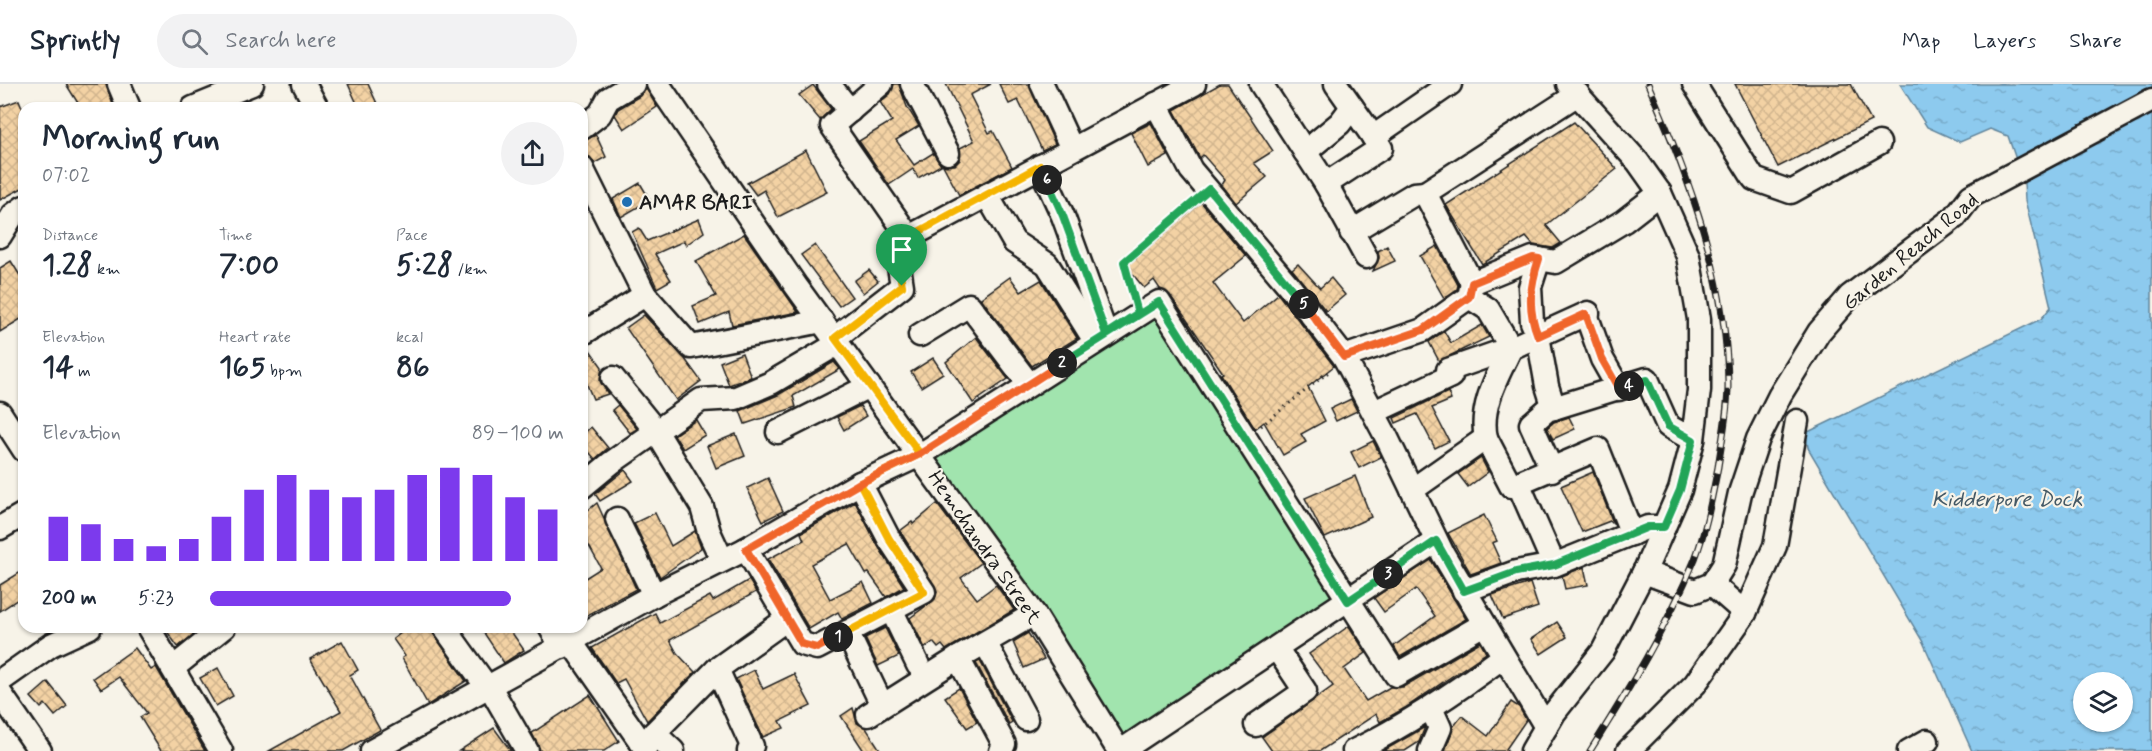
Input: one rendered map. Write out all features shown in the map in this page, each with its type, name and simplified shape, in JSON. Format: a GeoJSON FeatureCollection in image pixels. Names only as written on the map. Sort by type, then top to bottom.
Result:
{"type":"FeatureCollection","features":[{"type":"Feature","properties":{"kind":"street"},"geometry":{"type":"LineString","coordinates":[[119,84],[126,102]]}},
{"type":"Feature","properties":{"kind":"street"},"geometry":{"type":"LineString","coordinates":[[201,98],[252,84]]}},
{"type":"Feature","properties":{"kind":"street"},"geometry":{"type":"LineString","coordinates":[[304,84],[313,102]]}},
{"type":"Feature","properties":{"kind":"street"},"geometry":{"type":"LineString","coordinates":[[588,123],[600,114],[608,99],[633,84]]}},
{"type":"Feature","properties":{"kind":"street","name":"Hemchandra Street"},"geometry":{"type":"LineString","coordinates":[[658,84],[684,126],[1034,614],[1120,751]]}},
{"type":"Feature","properties":{"kind":"street"},"geometry":{"type":"LineString","coordinates":[[829,84],[850,111]]}},
{"type":"Feature","properties":{"kind":"street"},"geometry":{"type":"LineString","coordinates":[[881,84],[832,126],[909,237]]}},
{"type":"Feature","properties":{"kind":"street"},"geometry":{"type":"LineString","coordinates":[[912,84],[948,153]]}},
{"type":"Feature","properties":{"kind":"street"},"geometry":{"type":"LineString","coordinates":[[1042,84],[1072,149]]}},
{"type":"Feature","properties":{"kind":"street"},"geometry":{"type":"LineString","coordinates":[[588,482],[611,463],[701,400],[736,398],[771,383],[832,334],[902,286],[898,260],[909,237],[1194,84]]}},
{"type":"Feature","properties":{"kind":"street"},"geometry":{"type":"LineString","coordinates":[[1261,84],[1326,184],[1366,257]]}},
{"type":"Feature","properties":{"kind":"street"},"geometry":{"type":"LineString","coordinates":[[1326,184],[1381,148],[1336,84]]}},
{"type":"Feature","properties":{"kind":"street"},"geometry":{"type":"LineString","coordinates":[[1373,137],[1450,84]]}},
{"type":"Feature","properties":{"kind":"street"},"geometry":{"type":"LineString","coordinates":[[1694,84],[1754,179],[1791,192],[1879,143]]}},
{"type":"Feature","properties":{"kind":"street"},"geometry":{"type":"LineString","coordinates":[[1351,232],[1414,194],[1425,193],[1573,89],[1638,162],[1660,193],[1688,256],[1699,318],[1699,390],[1693,440],[1680,490],[1644,572],[1603,651],[1546,727],[1532,751]]}},
{"type":"Feature","properties":{"kind":"street","name":"Garden Reach Road"},"geometry":{"type":"LineString","coordinates":[[1712,584],[1724,565],[1740,493],[1758,439],[1780,395],[1819,332],[1850,296],[1955,217],[1971,196],[2152,100]]}},
{"type":"Feature","properties":{"kind":"street"},"geometry":{"type":"LineString","coordinates":[[1156,104],[1191,170],[1209,189],[1344,358],[1374,412],[1436,541],[1546,727]]}},
{"type":"Feature","properties":{"kind":"street"},"geometry":{"type":"LineString","coordinates":[[1305,152],[1340,123],[1352,107]]}},
{"type":"Feature","properties":{"kind":"street"},"geometry":{"type":"LineString","coordinates":[[1040,166],[1063,216],[1101,337]]}},
{"type":"Feature","properties":{"kind":"street"},"geometry":{"type":"LineString","coordinates":[[588,180],[645,295],[691,347],[832,334]]}},
{"type":"Feature","properties":{"kind":"street"},"geometry":{"type":"LineString","coordinates":[[1425,193],[1470,290],[1488,309],[1511,348]]}},
{"type":"Feature","properties":{"kind":"street"},"geometry":{"type":"LineString","coordinates":[[1344,358],[1423,330],[1470,290],[1533,258],[1556,262],[1624,221],[1660,193]]}},
{"type":"Feature","properties":{"kind":"street"},"geometry":{"type":"LineString","coordinates":[[987,195],[1014,242],[1047,264],[1101,337]]}},
{"type":"Feature","properties":{"kind":"street"},"geometry":{"type":"LineString","coordinates":[[2,229],[18,211]]}},
{"type":"Feature","properties":{"kind":"street"},"geometry":{"type":"LineString","coordinates":[[1539,259],[1530,286],[1532,322],[1538,336],[1547,386],[1554,408]]}},
{"type":"Feature","properties":{"kind":"street"},"geometry":{"type":"LineString","coordinates":[[588,330],[645,295]]}},
{"type":"Feature","properties":{"kind":"street"},"geometry":{"type":"LineString","coordinates":[[588,632],[746,549],[860,483],[920,454],[1138,313],[1159,302],[1396,675],[1484,624]]}},
{"type":"Feature","properties":{"kind":"street"},"geometry":{"type":"LineString","coordinates":[[921,335],[969,305],[1029,384]]}},
{"type":"Feature","properties":{"kind":"street"},"geometry":{"type":"LineString","coordinates":[[1374,412],[1444,381],[1451,376],[1448,370],[1511,348],[1587,314],[1602,359],[1619,389]]}},
{"type":"Feature","properties":{"kind":"street"},"geometry":{"type":"LineString","coordinates":[[1511,348],[1493,387],[1483,425],[1486,438],[1511,486],[1598,449],[1632,534]]}},
{"type":"Feature","properties":{"kind":"street"},"geometry":{"type":"LineString","coordinates":[[613,378],[656,431],[702,507],[709,532],[722,560]]}},
{"type":"Feature","properties":{"kind":"street"},"geometry":{"type":"LineString","coordinates":[[1552,470],[1531,424],[1547,410],[1647,380],[1668,426],[1693,440]]}},
{"type":"Feature","properties":{"kind":"street"},"geometry":{"type":"LineString","coordinates":[[778,432],[869,386]]}},
{"type":"Feature","properties":{"kind":"street"},"geometry":{"type":"LineString","coordinates":[[0,413],[13,445]]}},
{"type":"Feature","properties":{"kind":"street"},"geometry":{"type":"LineString","coordinates":[[1628,751],[1695,684],[1745,613],[1775,546],[1797,421]]}},
{"type":"Feature","properties":{"kind":"street"},"geometry":{"type":"LineString","coordinates":[[1412,490],[1486,438]]}},
{"type":"Feature","properties":{"kind":"street"},"geometry":{"type":"LineString","coordinates":[[746,549],[802,644],[817,648],[924,592],[889,539],[860,483]]}},
{"type":"Feature","properties":{"kind":"street"},"geometry":{"type":"LineString","coordinates":[[1518,483],[1554,565]]}},
{"type":"Feature","properties":{"kind":"street"},"geometry":{"type":"LineString","coordinates":[[0,528],[18,518]]}},
{"type":"Feature","properties":{"kind":"street"},"geometry":{"type":"LineString","coordinates":[[617,519],[654,596]]}},
{"type":"Feature","properties":{"kind":"street"},"geometry":{"type":"LineString","coordinates":[[1464,591],[1516,572],[1554,565],[1648,527],[1664,527]]}},
{"type":"Feature","properties":{"kind":"street"},"geometry":{"type":"LineString","coordinates":[[1120,751],[1277,649],[1436,541]]}},
{"type":"Feature","properties":{"kind":"street"},"geometry":{"type":"LineString","coordinates":[[1644,572],[1695,591],[1712,584],[1745,613]]}},
{"type":"Feature","properties":{"kind":"street"},"geometry":{"type":"LineString","coordinates":[[891,609],[918,665]]}},
{"type":"Feature","properties":{"kind":"street"},"geometry":{"type":"LineString","coordinates":[[847,632],[875,710],[1034,614]]}},
{"type":"Feature","properties":{"kind":"street"},"geometry":{"type":"LineString","coordinates":[[648,744],[717,669],[787,619]]}},
{"type":"Feature","properties":{"kind":"street"},"geometry":{"type":"LineString","coordinates":[[0,681],[51,645],[77,633]]}},
{"type":"Feature","properties":{"kind":"street"},"geometry":{"type":"LineString","coordinates":[[152,633],[221,751]]}},
{"type":"Feature","properties":{"kind":"street"},"geometry":{"type":"LineString","coordinates":[[173,668],[217,633]]}},
{"type":"Feature","properties":{"kind":"street"},"geometry":{"type":"LineString","coordinates":[[448,633],[489,687],[527,751]]}},
{"type":"Feature","properties":{"kind":"street"},"geometry":{"type":"LineString","coordinates":[[556,633],[648,744],[673,751]]}},
{"type":"Feature","properties":{"kind":"street"},"geometry":{"type":"LineString","coordinates":[[372,751],[586,633]]}},
{"type":"Feature","properties":{"kind":"street"},"geometry":{"type":"LineString","coordinates":[[986,644],[1026,719]]}},
{"type":"Feature","properties":{"kind":"street"},"geometry":{"type":"LineString","coordinates":[[1256,725],[1305,691],[1277,649]]}},
{"type":"Feature","properties":{"kind":"street"},"geometry":{"type":"LineString","coordinates":[[1354,751],[1431,708],[1503,657]]}},
{"type":"Feature","properties":{"kind":"street"},"geometry":{"type":"LineString","coordinates":[[958,658],[1004,744],[1001,751]]}},
{"type":"Feature","properties":{"kind":"street"},"geometry":{"type":"LineString","coordinates":[[717,669],[750,749]]}},
{"type":"Feature","properties":{"kind":"street"},"geometry":{"type":"LineString","coordinates":[[0,693],[40,751]]}},
{"type":"Feature","properties":{"kind":"street"},"geometry":{"type":"LineString","coordinates":[[1430,751],[1440,728],[1431,708]]}},
{"type":"Feature","properties":{"kind":"path"},"geometry":{"type":"LineString","coordinates":[[1138,313],[1124,262],[1209,189]]}},
{"type":"Feature","properties":{"kind":"path"},"geometry":{"type":"LineString","coordinates":[[1246,439],[1344,358]]}},
{"type":"Feature","properties":{"kind":"green space"},"geometry":{"type":"Polygon","coordinates":[[[1157,318],[1339,600],[1122,741],[930,461],[1157,318]]]}},
{"type":"Feature","properties":{"kind":"water","name":"Kidderpore Dock"},"geometry":{"type":"Polygon","coordinates":[[[1900,84],[2152,84],[2152,751],[1972,751],[1923,642],[1808,448],[1806,433],[2041,319],[2051,307],[2025,200],[2024,183],[2008,136],[1990,129],[1960,142],[1927,127],[1900,84]]]}},
{"type":"Feature","properties":{"kind":"building"},"geometry":{"type":"Polygon","coordinates":[[[66,84],[106,84],[112,102],[77,102],[66,84]]]}},
{"type":"Feature","properties":{"kind":"building"},"geometry":{"type":"Polygon","coordinates":[[[348,84],[368,84],[376,102],[356,102],[348,84]]]}},
{"type":"Feature","properties":{"kind":"building"},"geometry":{"type":"Polygon","coordinates":[[[894,84],[899,84],[907,107],[919,126],[896,140],[914,165],[933,153],[941,165],[918,178],[913,169],[889,185],[859,141],[892,121],[880,102],[890,94],[894,84]]]}},
{"type":"Feature","properties":{"kind":"building"},"geometry":{"type":"Polygon","coordinates":[[[946,84],[991,84],[970,95],[989,133],[993,131],[1012,167],[959,195],[943,165],[955,165],[960,160],[960,148],[974,141],[946,84]]]}},
{"type":"Feature","properties":{"kind":"building"},"geometry":{"type":"Polygon","coordinates":[[[999,84],[1029,84],[1055,144],[1042,150],[1018,100],[1009,104],[999,84]]]}},
{"type":"Feature","properties":{"kind":"building"},"geometry":{"type":"Polygon","coordinates":[[[1220,84],[1228,84],[1273,151],[1254,163],[1267,177],[1236,203],[1222,185],[1225,180],[1203,155],[1200,158],[1174,110],[1220,84]]]}},
{"type":"Feature","properties":{"kind":"building"},"geometry":{"type":"Polygon","coordinates":[[[1735,84],[1851,84],[1871,121],[1778,167],[1735,84]]]}},
{"type":"Feature","properties":{"kind":"building"},"geometry":{"type":"Polygon","coordinates":[[[813,85],[831,109],[820,120],[799,95],[813,85]]]}},
{"type":"Feature","properties":{"kind":"building"},"geometry":{"type":"Polygon","coordinates":[[[646,88],[657,107],[624,129],[615,115],[618,109],[640,96],[646,88]]]}},
{"type":"Feature","properties":{"kind":"building"},"geometry":{"type":"Polygon","coordinates":[[[19,100],[20,102],[18,102],[18,190],[0,200],[0,107],[19,100]]]}},
{"type":"Feature","properties":{"kind":"building"},"geometry":{"type":"Polygon","coordinates":[[[1574,122],[1617,169],[1546,225],[1561,243],[1553,248],[1533,245],[1526,237],[1482,264],[1446,205],[1574,122]]]}},
{"type":"Feature","properties":{"kind":"building"},"geometry":{"type":"Polygon","coordinates":[[[1151,123],[1168,156],[1148,167],[1131,133],[1151,123]]]}},
{"type":"Feature","properties":{"kind":"building"},"geometry":{"type":"Polygon","coordinates":[[[596,135],[606,157],[595,163],[588,156],[588,138],[596,135]]]}},
{"type":"Feature","properties":{"kind":"building"},"geometry":{"type":"Polygon","coordinates":[[[806,150],[827,192],[778,217],[764,190],[756,195],[747,183],[806,150]]]}},
{"type":"Feature","properties":{"kind":"building","name":"AMAR BARI"},"geometry":{"type":"Polygon","coordinates":[[[640,183],[650,200],[621,217],[613,199],[640,183]]]}},
{"type":"Feature","properties":{"kind":"building"},"geometry":{"type":"Polygon","coordinates":[[[1201,202],[1246,256],[1213,283],[1243,323],[1278,294],[1334,366],[1308,387],[1325,421],[1301,434],[1306,442],[1283,455],[1264,422],[1255,429],[1221,374],[1223,373],[1170,295],[1160,289],[1154,280],[1144,288],[1126,266],[1201,202]]]}},
{"type":"Feature","properties":{"kind":"building"},"geometry":{"type":"Polygon","coordinates":[[[699,219],[704,232],[686,245],[684,241],[655,254],[671,280],[657,288],[632,232],[639,228],[647,241],[699,219]]]}},
{"type":"Feature","properties":{"kind":"building"},"geometry":{"type":"Polygon","coordinates":[[[744,234],[798,312],[732,325],[729,312],[700,324],[693,306],[716,296],[696,261],[744,234]]]}},
{"type":"Feature","properties":{"kind":"building"},"geometry":{"type":"Polygon","coordinates":[[[815,245],[852,297],[839,306],[801,255],[815,245]]]}},
{"type":"Feature","properties":{"kind":"building"},"geometry":{"type":"Polygon","coordinates":[[[1387,246],[1395,261],[1373,271],[1379,258],[1378,251],[1387,246]]]}},
{"type":"Feature","properties":{"kind":"building"},"geometry":{"type":"Polygon","coordinates":[[[1437,246],[1458,285],[1457,289],[1444,298],[1420,256],[1437,246]]]}},
{"type":"Feature","properties":{"kind":"building"},"geometry":{"type":"Polygon","coordinates":[[[11,261],[18,272],[18,321],[0,332],[0,268],[11,261]]]}},
{"type":"Feature","properties":{"kind":"building"},"geometry":{"type":"Polygon","coordinates":[[[1298,264],[1320,288],[1331,278],[1345,295],[1326,311],[1292,269],[1298,264]]]}},
{"type":"Feature","properties":{"kind":"building"},"geometry":{"type":"Polygon","coordinates":[[[869,270],[878,281],[863,293],[854,281],[869,270]]]}},
{"type":"Feature","properties":{"kind":"building"},"geometry":{"type":"Polygon","coordinates":[[[1010,277],[1021,292],[1041,280],[1077,338],[1032,366],[981,298],[1010,277]]]}},
{"type":"Feature","properties":{"kind":"building"},"geometry":{"type":"Polygon","coordinates":[[[644,315],[685,359],[701,381],[676,400],[626,328],[644,315]]]}},
{"type":"Feature","properties":{"kind":"building"},"geometry":{"type":"Polygon","coordinates":[[[1482,325],[1489,337],[1439,361],[1429,342],[1444,331],[1451,343],[1482,325]]]}},
{"type":"Feature","properties":{"kind":"building"},"geometry":{"type":"Polygon","coordinates":[[[976,337],[1008,379],[973,403],[946,362],[976,337]]]}},
{"type":"Feature","properties":{"kind":"building"},"geometry":{"type":"Polygon","coordinates":[[[588,347],[602,367],[600,381],[608,394],[593,399],[588,387],[588,347]]]}},
{"type":"Feature","properties":{"kind":"building"},"geometry":{"type":"Polygon","coordinates":[[[742,353],[751,377],[729,385],[720,362],[742,353]]]}},
{"type":"Feature","properties":{"kind":"building"},"geometry":{"type":"Polygon","coordinates":[[[933,358],[943,373],[921,387],[911,372],[933,358]]]}},
{"type":"Feature","properties":{"kind":"building"},"geometry":{"type":"Polygon","coordinates":[[[834,362],[840,369],[793,396],[796,407],[745,424],[740,411],[778,395],[834,362]]]}},
{"type":"Feature","properties":{"kind":"building"},"geometry":{"type":"Polygon","coordinates":[[[1448,392],[1451,400],[1432,408],[1449,441],[1435,448],[1417,414],[1396,423],[1394,418],[1448,392]]]}},
{"type":"Feature","properties":{"kind":"building"},"geometry":{"type":"Polygon","coordinates":[[[1351,399],[1357,411],[1336,421],[1330,409],[1351,399]]]}},
{"type":"Feature","properties":{"kind":"building"},"geometry":{"type":"Polygon","coordinates":[[[618,405],[637,429],[630,433],[612,410],[618,405]]]}},
{"type":"Feature","properties":{"kind":"building"},"geometry":{"type":"Polygon","coordinates":[[[860,406],[866,416],[844,430],[837,417],[860,406]]]}},
{"type":"Feature","properties":{"kind":"building"},"geometry":{"type":"Polygon","coordinates":[[[1569,417],[1575,429],[1553,439],[1547,428],[1554,422],[1569,417]]]}},
{"type":"Feature","properties":{"kind":"building"},"geometry":{"type":"Polygon","coordinates":[[[696,420],[705,435],[683,449],[674,435],[696,420]]]}},
{"type":"Feature","properties":{"kind":"building"},"geometry":{"type":"Polygon","coordinates":[[[591,427],[608,448],[595,459],[588,451],[588,430],[591,427]]]}},
{"type":"Feature","properties":{"kind":"building"},"geometry":{"type":"Polygon","coordinates":[[[736,434],[745,456],[716,468],[707,446],[736,434]]]}},
{"type":"Feature","properties":{"kind":"building"},"geometry":{"type":"Polygon","coordinates":[[[1373,441],[1381,457],[1359,468],[1351,452],[1373,441]]]}},
{"type":"Feature","properties":{"kind":"building"},"geometry":{"type":"Polygon","coordinates":[[[1481,458],[1488,472],[1468,487],[1458,474],[1481,458]]]}},
{"type":"Feature","properties":{"kind":"building"},"geometry":{"type":"Polygon","coordinates":[[[625,470],[633,481],[600,501],[595,494],[625,470]]]}},
{"type":"Feature","properties":{"kind":"building"},"geometry":{"type":"Polygon","coordinates":[[[1593,472],[1614,525],[1610,521],[1582,532],[1561,486],[1593,472]]]}},
{"type":"Feature","properties":{"kind":"building"},"geometry":{"type":"Polygon","coordinates":[[[1355,476],[1371,517],[1325,538],[1305,498],[1355,476]]]}},
{"type":"Feature","properties":{"kind":"building"},"geometry":{"type":"Polygon","coordinates":[[[768,478],[783,511],[763,521],[747,488],[768,478]]]}},
{"type":"Feature","properties":{"kind":"building"},"geometry":{"type":"Polygon","coordinates":[[[855,502],[878,546],[904,587],[886,597],[869,573],[866,574],[849,544],[811,564],[830,599],[863,582],[873,603],[842,619],[838,612],[809,629],[768,559],[804,540],[801,533],[855,502]]]}},
{"type":"Feature","properties":{"kind":"building"},"geometry":{"type":"Polygon","coordinates":[[[597,503],[636,589],[588,615],[588,576],[601,568],[588,544],[588,510],[597,503]]]}},
{"type":"Feature","properties":{"kind":"building"},"geometry":{"type":"Polygon","coordinates":[[[937,504],[981,563],[961,578],[977,599],[996,585],[1014,610],[946,650],[942,645],[938,648],[933,642],[925,648],[910,618],[935,599],[937,591],[900,531],[912,522],[913,524],[937,504]]]}},
{"type":"Feature","properties":{"kind":"building"},"geometry":{"type":"Polygon","coordinates":[[[655,513],[671,546],[695,531],[701,548],[660,577],[634,523],[655,513]]]}},
{"type":"Feature","properties":{"kind":"building"},"geometry":{"type":"Polygon","coordinates":[[[1484,515],[1497,541],[1492,543],[1501,563],[1471,574],[1448,533],[1484,515]]]}},
{"type":"Feature","properties":{"kind":"building"},"geometry":{"type":"Polygon","coordinates":[[[1431,560],[1466,619],[1400,657],[1394,646],[1435,616],[1416,589],[1384,612],[1374,598],[1431,560]]]}},
{"type":"Feature","properties":{"kind":"building"},"geometry":{"type":"Polygon","coordinates":[[[1584,567],[1588,585],[1565,589],[1562,576],[1584,567]]]}},
{"type":"Feature","properties":{"kind":"building"},"geometry":{"type":"Polygon","coordinates":[[[18,574],[18,599],[0,611],[0,585],[18,574]]]}},
{"type":"Feature","properties":{"kind":"building"},"geometry":{"type":"Polygon","coordinates":[[[749,580],[756,592],[670,640],[677,653],[695,672],[647,721],[624,679],[616,683],[592,648],[655,613],[660,623],[710,596],[713,601],[749,580]]]}},
{"type":"Feature","properties":{"kind":"building"},"geometry":{"type":"Polygon","coordinates":[[[1530,583],[1538,607],[1503,619],[1492,595],[1530,583]]]}},
{"type":"Feature","properties":{"kind":"building"},"geometry":{"type":"Polygon","coordinates":[[[1557,622],[1567,637],[1541,654],[1531,639],[1557,622]]]}},
{"type":"Feature","properties":{"kind":"building"},"geometry":{"type":"Polygon","coordinates":[[[1349,626],[1366,653],[1344,669],[1366,701],[1390,687],[1403,687],[1480,642],[1486,653],[1405,708],[1380,722],[1376,714],[1320,751],[1272,751],[1262,737],[1333,686],[1309,654],[1349,626]]]}},
{"type":"Feature","properties":{"kind":"building"},"geometry":{"type":"Polygon","coordinates":[[[885,628],[899,656],[878,666],[865,638],[885,628]]]}},
{"type":"Feature","properties":{"kind":"building"},"geometry":{"type":"Polygon","coordinates":[[[168,633],[195,633],[178,647],[168,633]]]}},
{"type":"Feature","properties":{"kind":"building"},"geometry":{"type":"Polygon","coordinates":[[[401,633],[433,633],[466,681],[428,705],[402,658],[405,656],[393,639],[401,633]]]}},
{"type":"Feature","properties":{"kind":"building"},"geometry":{"type":"Polygon","coordinates":[[[484,633],[512,633],[524,650],[504,663],[484,633]]]}},
{"type":"Feature","properties":{"kind":"building"},"geometry":{"type":"Polygon","coordinates":[[[1028,633],[1044,659],[1024,668],[1013,642],[1028,633]]]}},
{"type":"Feature","properties":{"kind":"building"},"geometry":{"type":"Polygon","coordinates":[[[342,641],[358,670],[350,675],[380,730],[343,751],[269,751],[341,711],[310,659],[342,641]]]}},
{"type":"Feature","properties":{"kind":"building"},"geometry":{"type":"Polygon","coordinates":[[[135,648],[151,670],[156,667],[205,751],[161,751],[140,717],[147,713],[119,677],[101,689],[93,678],[135,648]]]}},
{"type":"Feature","properties":{"kind":"building"},"geometry":{"type":"Polygon","coordinates":[[[980,661],[1012,722],[1009,724],[976,663],[980,661]]]}},
{"type":"Feature","properties":{"kind":"building"},"geometry":{"type":"Polygon","coordinates":[[[218,668],[233,696],[216,706],[200,678],[218,668]]]}},
{"type":"Feature","properties":{"kind":"building"},"geometry":{"type":"Polygon","coordinates":[[[754,670],[763,689],[794,674],[811,706],[780,721],[784,728],[763,737],[736,679],[754,670]]]}},
{"type":"Feature","properties":{"kind":"building"},"geometry":{"type":"Polygon","coordinates":[[[48,682],[67,706],[55,716],[45,704],[41,708],[31,697],[48,682]]]}},
{"type":"Feature","properties":{"kind":"building"},"geometry":{"type":"Polygon","coordinates":[[[959,688],[977,722],[967,728],[945,697],[959,688]]]}},
{"type":"Feature","properties":{"kind":"building"},"geometry":{"type":"Polygon","coordinates":[[[590,695],[619,741],[604,751],[540,751],[532,733],[590,695]]]}},
{"type":"Feature","properties":{"kind":"building"},"geometry":{"type":"Polygon","coordinates":[[[1511,702],[1519,707],[1526,720],[1506,749],[1508,751],[1445,751],[1453,727],[1462,716],[1488,736],[1511,702]]]}},
{"type":"Feature","properties":{"kind":"building"},"geometry":{"type":"Polygon","coordinates":[[[853,708],[857,723],[866,728],[881,751],[864,751],[841,716],[853,708]]]}},
{"type":"Feature","properties":{"kind":"building"},"geometry":{"type":"Polygon","coordinates":[[[1425,727],[1419,742],[1405,751],[1383,751],[1425,727]]]}},
{"type":"Feature","properties":{"kind":"building"},"geometry":{"type":"Polygon","coordinates":[[[494,728],[511,751],[459,751],[494,728]]]}},
{"type":"Feature","properties":{"kind":"railway"},"geometry":{"type":"LineString","coordinates":[[1590,751],[1660,633],[1695,559],[1711,502],[1727,405],[1726,346],[1713,268],[1692,193],[1648,84]]}},
{"type":"Feature","properties":{"kind":"place","name":"AMAR BARI"},"geometry":{"type":"Point","coordinates":[627,202]}},
{"type":"Feature","properties":{"kind":"route"},"geometry":{"type":"LineString","coordinates":[[902,286],[835,338],[920,454],[860,483],[889,539],[924,592],[817,648],[802,644],[746,549],[828,504],[860,483],[920,454],[1138,313],[1159,302],[1348,601],[1436,541],[1464,591],[1516,572],[1554,565],[1648,527],[1664,527],[1680,490],[1693,440],[1668,426],[1647,380],[1619,389],[1602,359],[1586,314],[1538,336],[1532,322],[1530,286],[1539,259],[1533,258],[1472,283],[1469,297],[1423,330],[1344,357],[1319,323],[1209,189],[1124,262],[1138,313],[1106,334],[1063,216],[1040,166],[909,237],[898,260],[902,286]]}}]}
